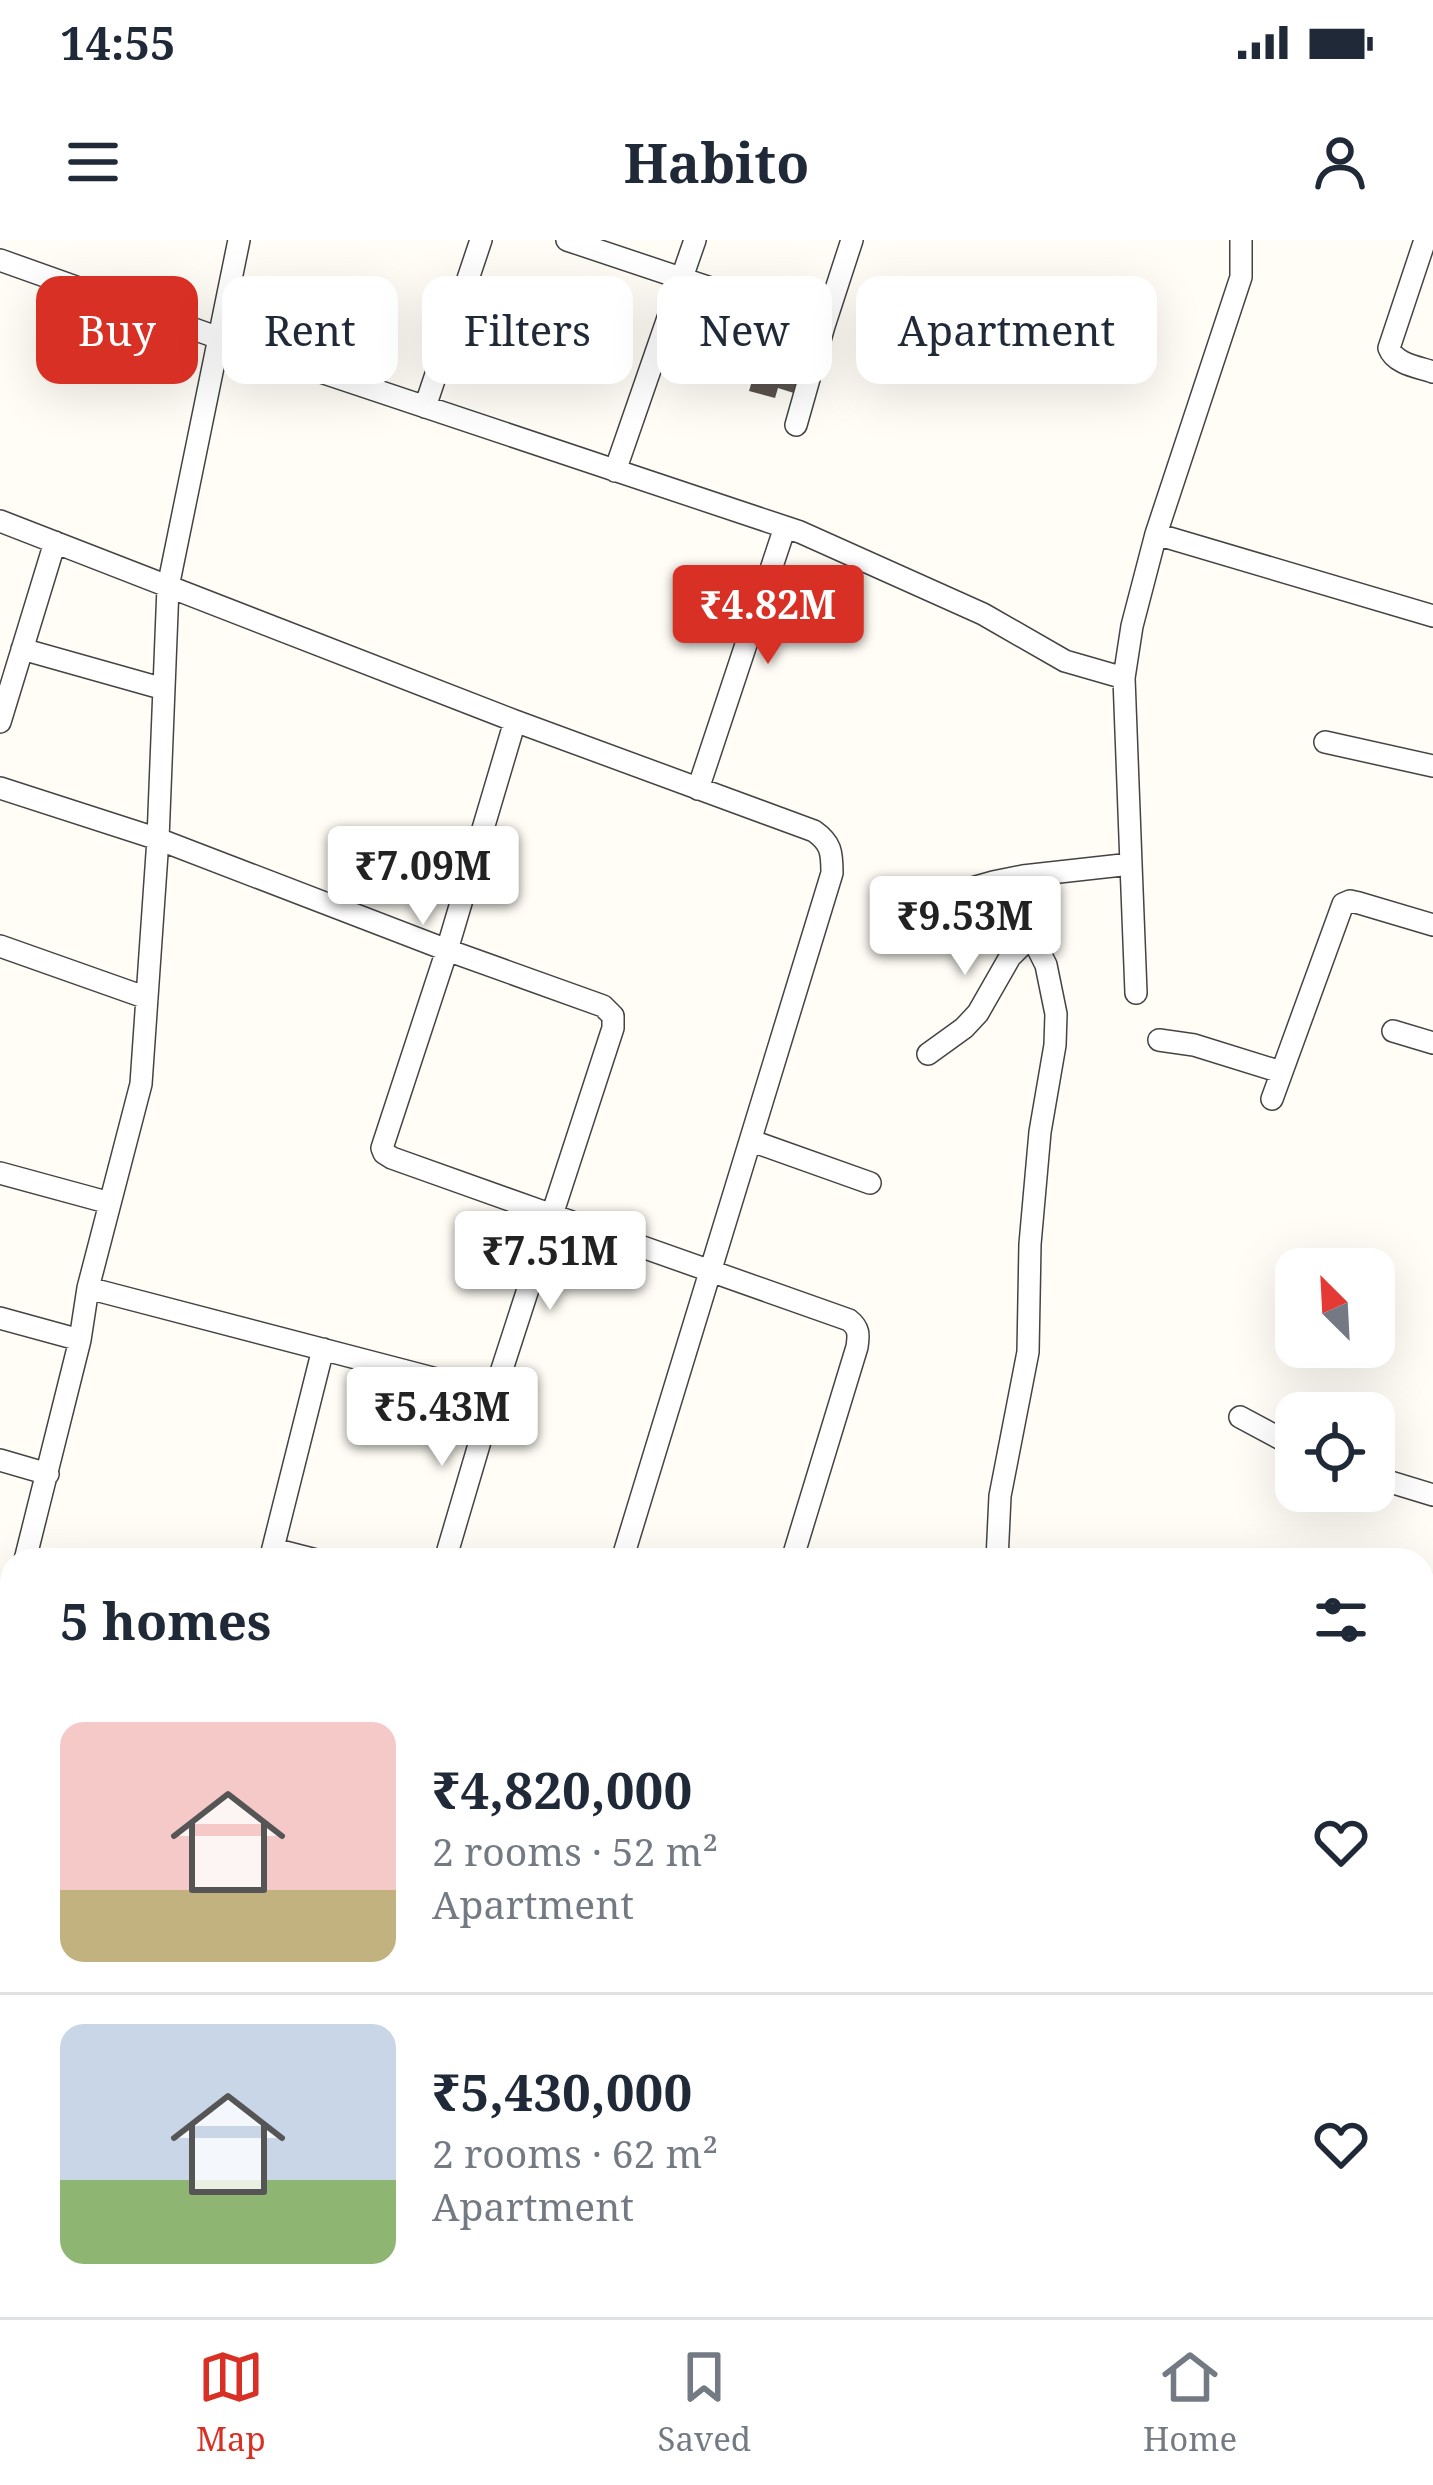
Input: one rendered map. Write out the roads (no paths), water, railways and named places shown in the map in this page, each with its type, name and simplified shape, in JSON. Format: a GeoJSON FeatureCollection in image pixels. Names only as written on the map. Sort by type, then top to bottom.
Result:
{"type":"FeatureCollection","features":[{"type":"Feature","properties":{"kind":"street"},"geometry":{"type":"LineString","coordinates":[[28,1548],[141,1084],[158,839],[168,587],[239,240]]}},
{"type":"Feature","properties":{"kind":"street"},"geometry":{"type":"LineString","coordinates":[[425,407],[481,240]]}},
{"type":"Feature","properties":{"kind":"street"},"geometry":{"type":"LineString","coordinates":[[567,240],[670,276]]}},
{"type":"Feature","properties":{"kind":"street"},"geometry":{"type":"LineString","coordinates":[[682,276],[695,240]]}},
{"type":"Feature","properties":{"kind":"street"},"geometry":{"type":"LineString","coordinates":[[832,301],[852,240]]}},
{"type":"Feature","properties":{"kind":"street"},"geometry":{"type":"LineString","coordinates":[[1136,993],[1124,678],[1156,534],[1241,277],[1241,240]]}},
{"type":"Feature","properties":{"kind":"street"},"geometry":{"type":"LineString","coordinates":[[1425,240],[1389,348],[1398,360],[1433,372]]}},
{"type":"Feature","properties":{"kind":"street"},"geometry":{"type":"LineString","coordinates":[[0,260],[785,527],[983,614],[1065,661],[1124,678]]}},
{"type":"Feature","properties":{"kind":"street"},"geometry":{"type":"LineString","coordinates":[[615,471],[657,349]]}},
{"type":"Feature","properties":{"kind":"street"},"geometry":{"type":"LineString","coordinates":[[796,424],[807,384]]}},
{"type":"Feature","properties":{"kind":"street"},"geometry":{"type":"LineString","coordinates":[[0,521],[515,721],[814,831],[828,841],[832,874],[626,1548]]}},
{"type":"Feature","properties":{"kind":"street"},"geometry":{"type":"LineString","coordinates":[[698,789],[785,527]]}},
{"type":"Feature","properties":{"kind":"street"},"geometry":{"type":"LineString","coordinates":[[1156,534],[1433,616]]}},
{"type":"Feature","properties":{"kind":"street"},"geometry":{"type":"LineString","coordinates":[[0,722],[55,542]]}},
{"type":"Feature","properties":{"kind":"street"},"geometry":{"type":"LineString","coordinates":[[22,649],[164,689]]}},
{"type":"Feature","properties":{"kind":"street"},"geometry":{"type":"LineString","coordinates":[[515,721],[382,1148],[392,1158],[856,1325],[859,1334],[796,1548]]}},
{"type":"Feature","properties":{"kind":"street"},"geometry":{"type":"LineString","coordinates":[[1325,742],[1433,766]]}},
{"type":"Feature","properties":{"kind":"street"},"geometry":{"type":"LineString","coordinates":[[0,788],[158,839],[603,1006],[613,1016],[449,1548]]}},
{"type":"Feature","properties":{"kind":"street"},"geometry":{"type":"LineString","coordinates":[[908,906],[1023,876],[1131,864]]}},
{"type":"Feature","properties":{"kind":"street"},"geometry":{"type":"LineString","coordinates":[[998,1548],[1000,1496],[1028,1352],[1031,1225],[1057,1014],[1046,965],[1025,923],[1023,876]]}},
{"type":"Feature","properties":{"kind":"street"},"geometry":{"type":"LineString","coordinates":[[1272,1099],[1343,904],[1359,903],[1433,925]]}},
{"type":"Feature","properties":{"kind":"street"},"geometry":{"type":"LineString","coordinates":[[928,1054],[978,1012],[1010,957],[1030,935]]}},
{"type":"Feature","properties":{"kind":"street"},"geometry":{"type":"LineString","coordinates":[[0,946],[147,998]]}},
{"type":"Feature","properties":{"kind":"street"},"geometry":{"type":"LineString","coordinates":[[1394,1031],[1433,1043]]}},
{"type":"Feature","properties":{"kind":"street"},"geometry":{"type":"LineString","coordinates":[[1160,1040],[1194,1045],[1281,1072]]}},
{"type":"Feature","properties":{"kind":"street"},"geometry":{"type":"LineString","coordinates":[[752,1141],[871,1183]]}},
{"type":"Feature","properties":{"kind":"street"},"geometry":{"type":"LineString","coordinates":[[0,1173],[110,1203]]}},
{"type":"Feature","properties":{"kind":"street"},"geometry":{"type":"LineString","coordinates":[[88,1288],[494,1394]]}},
{"type":"Feature","properties":{"kind":"street"},"geometry":{"type":"LineString","coordinates":[[0,1318],[80,1340]]}},
{"type":"Feature","properties":{"kind":"street"},"geometry":{"type":"LineString","coordinates":[[273,1548],[323,1349]]}},
{"type":"Feature","properties":{"kind":"street"},"geometry":{"type":"LineString","coordinates":[[1240,1417],[1275,1436]]}},
{"type":"Feature","properties":{"kind":"street"},"geometry":{"type":"LineString","coordinates":[[0,1460],[48,1474]]}},
{"type":"Feature","properties":{"kind":"street"},"geometry":{"type":"LineString","coordinates":[[1395,1483],[1433,1495]]}}]}
